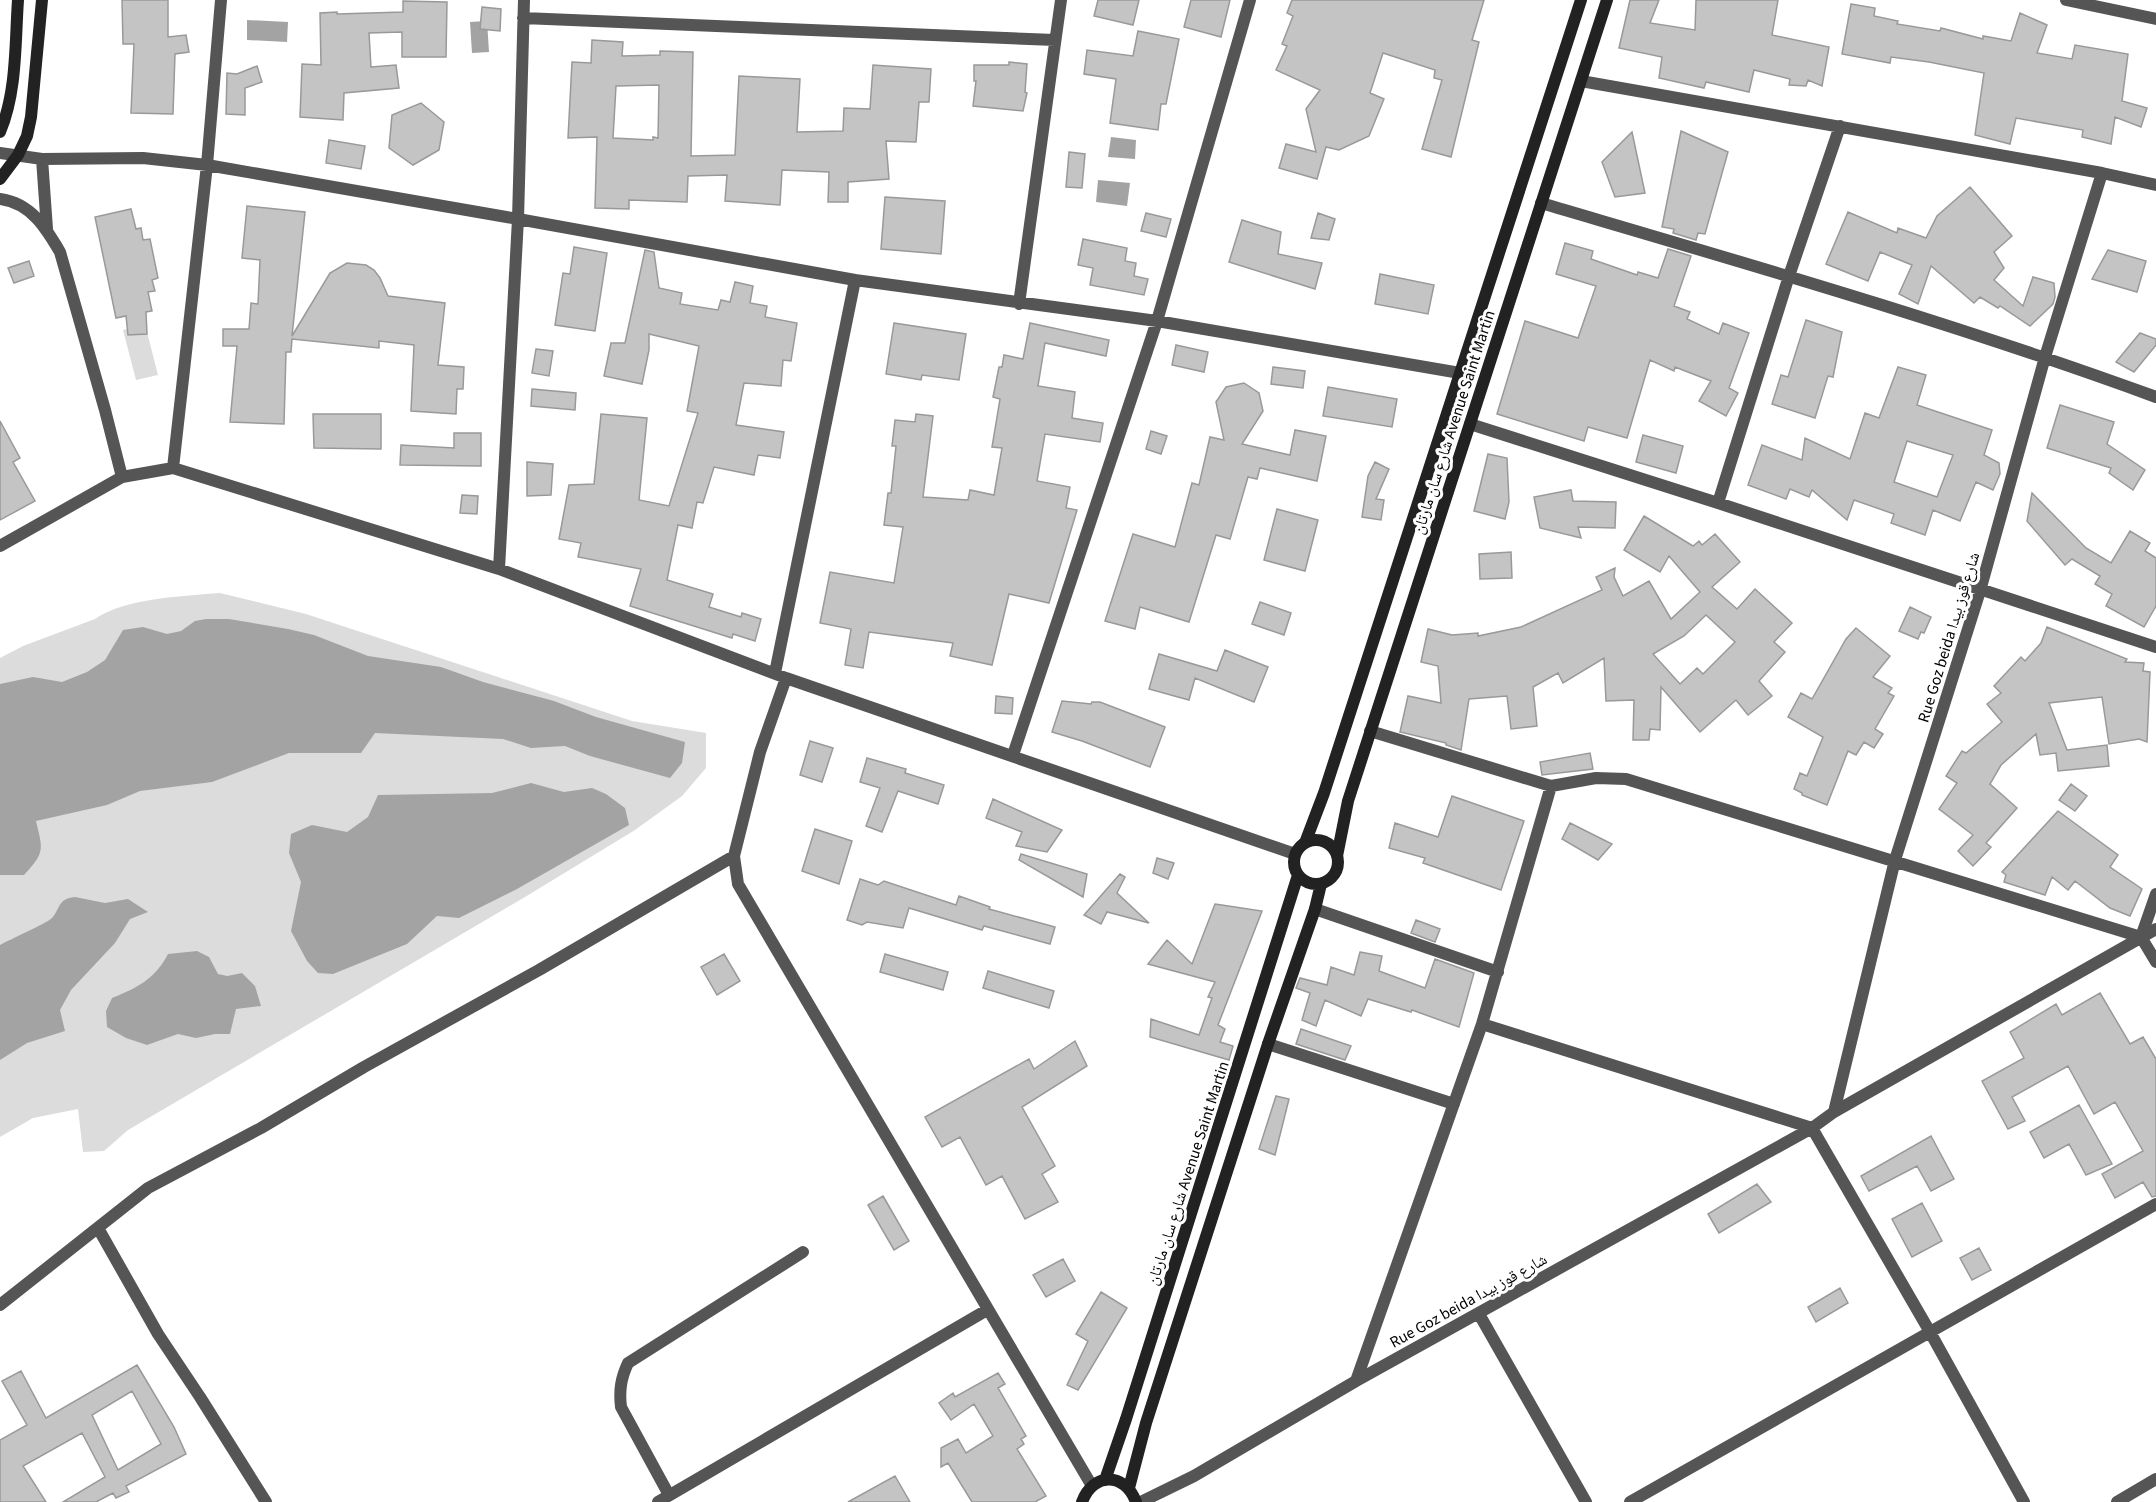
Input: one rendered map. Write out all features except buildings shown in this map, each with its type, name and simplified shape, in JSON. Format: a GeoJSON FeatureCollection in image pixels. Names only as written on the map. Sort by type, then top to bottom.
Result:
{"type":"FeatureCollection","features":[{"type":"Feature","properties":{"kind":"main road"},"geometry":{"type":"LineString","coordinates":[[0,132],[7,112],[12,82],[18,0]]}},
{"type":"Feature","properties":{"kind":"main road"},"geometry":{"type":"LineString","coordinates":[[0,180],[18,155],[27,136],[31,117],[42,0]]}},
{"type":"Feature","properties":{"kind":"main road","name":"شارع سان مارتان Avenue Saint Martin"},"geometry":{"type":"LineString","coordinates":[[1305,843],[1324,793],[1581,0]]}},
{"type":"Feature","properties":{"kind":"main road","name":"شارع سان مارتان Avenue Saint Martin"},"geometry":{"type":"LineString","coordinates":[[1337,856],[1348,801],[1370,731],[1607,0]]}},
{"type":"Feature","properties":{"kind":"main road"},"geometry":{"type":"LineString","coordinates":[[1312,840],[1325,842],[1332,846],[1337,856],[1338,863],[1334,876],[1321,884],[1310,884],[1298,875],[1295,867],[1295,854],[1305,843],[1312,840]]}},
{"type":"Feature","properties":{"kind":"main road","name":"شارع سان مارتان Avenue Saint Martin"},"geometry":{"type":"LineString","coordinates":[[1105,1480],[1298,875]]}},
{"type":"Feature","properties":{"kind":"main road"},"geometry":{"type":"LineString","coordinates":[[1129,1488],[1146,1423],[1268,1044],[1315,909],[1321,884]]}},
{"type":"Feature","properties":{"kind":"main road"},"geometry":{"type":"LineString","coordinates":[[1082,1502],[1086,1492],[1092,1486],[1105,1480],[1114,1480],[1129,1488],[1136,1502]]}},
{"type":"Feature","properties":{"kind":"street"},"geometry":{"type":"LineString","coordinates":[[173,468],[207,165],[221,0]]}},
{"type":"Feature","properties":{"kind":"street"},"geometry":{"type":"LineString","coordinates":[[499,569],[518,219],[524,0]]}},
{"type":"Feature","properties":{"kind":"street"},"geometry":{"type":"LineString","coordinates":[[1018,304],[1061,0]]}},
{"type":"Feature","properties":{"kind":"street"},"geometry":{"type":"LineString","coordinates":[[1013,755],[1157,321],[1250,0]]}},
{"type":"Feature","properties":{"kind":"street"},"geometry":{"type":"LineString","coordinates":[[2066,0],[2156,19]]}},
{"type":"Feature","properties":{"kind":"street"},"geometry":{"type":"LineString","coordinates":[[523,18],[1054,40]]}},
{"type":"Feature","properties":{"kind":"street"},"geometry":{"type":"LineString","coordinates":[[1581,81],[2102,173],[2156,185]]}},
{"type":"Feature","properties":{"kind":"street"},"geometry":{"type":"LineString","coordinates":[[1718,503],[1789,276],[1840,126]]}},
{"type":"Feature","properties":{"kind":"street"},"geometry":{"type":"LineString","coordinates":[[0,153],[42,159],[143,158],[207,165],[855,280],[1018,304],[1157,321],[1460,373]]}},
{"type":"Feature","properties":{"kind":"street"},"geometry":{"type":"LineString","coordinates":[[42,159],[46,229]]}},
{"type":"Feature","properties":{"kind":"street","name":"Rue Goz beida شارع قوز بيدا"},"geometry":{"type":"LineString","coordinates":[[1834,1112],[1895,860],[1980,591],[2045,357],[2102,173]]}},
{"type":"Feature","properties":{"kind":"street"},"geometry":{"type":"LineString","coordinates":[[0,200],[7,200],[30,210],[46,229],[60,252],[122,477]]}},
{"type":"Feature","properties":{"kind":"street"},"geometry":{"type":"LineString","coordinates":[[1541,203],[1789,276],[2045,357],[2156,397]]}},
{"type":"Feature","properties":{"kind":"street"},"geometry":{"type":"LineString","coordinates":[[855,280],[780,675],[735,856],[738,884],[1092,1486]]}},
{"type":"Feature","properties":{"kind":"street"},"geometry":{"type":"LineString","coordinates":[[1470,424],[2156,647]]}},
{"type":"Feature","properties":{"kind":"street"},"geometry":{"type":"LineString","coordinates":[[0,546],[122,477],[173,468],[499,569],[780,675],[1295,854]]}},
{"type":"Feature","properties":{"kind":"street"},"geometry":{"type":"LineString","coordinates":[[1370,731],[1551,786],[1596,778],[1626,779],[2142,937],[2156,962]]}},
{"type":"Feature","properties":{"kind":"street"},"geometry":{"type":"LineString","coordinates":[[1356,1381],[1482,1024],[1551,786]]}},
{"type":"Feature","properties":{"kind":"street"},"geometry":{"type":"LineString","coordinates":[[0,1305],[148,1188],[261,1128],[364,1066],[539,970],[735,856]]}},
{"type":"Feature","properties":{"kind":"street"},"geometry":{"type":"LineString","coordinates":[[2142,937],[2156,894]]}},
{"type":"Feature","properties":{"kind":"street"},"geometry":{"type":"LineString","coordinates":[[1315,909],[1498,972]]}},
{"type":"Feature","properties":{"kind":"street","name":"Rue Goz beida شارع قوز بيدا"},"geometry":{"type":"LineString","coordinates":[[1141,1502],[1194,1476],[1356,1381],[1812,1128],[1834,1112],[2156,929]]}},
{"type":"Feature","properties":{"kind":"street"},"geometry":{"type":"LineString","coordinates":[[1482,1024],[1812,1128],[1930,1332],[2024,1502]]}},
{"type":"Feature","properties":{"kind":"street"},"geometry":{"type":"LineString","coordinates":[[1268,1044],[1454,1104]]}},
{"type":"Feature","properties":{"kind":"street"},"geometry":{"type":"LineString","coordinates":[[1630,1502],[2156,1203]]}},
{"type":"Feature","properties":{"kind":"street"},"geometry":{"type":"LineString","coordinates":[[98,1228],[158,1334],[266,1502]]}},
{"type":"Feature","properties":{"kind":"street"},"geometry":{"type":"LineString","coordinates":[[669,1495],[621,1407],[619,1391],[628,1363],[803,1252]]}},
{"type":"Feature","properties":{"kind":"street"},"geometry":{"type":"LineString","coordinates":[[658,1502],[987,1310]]}},
{"type":"Feature","properties":{"kind":"street"},"geometry":{"type":"LineString","coordinates":[[1479,1314],[1586,1502]]}},
{"type":"Feature","properties":{"kind":"street"},"geometry":{"type":"LineString","coordinates":[[2116,1502],[2156,1479]]}},
{"type":"Feature","properties":{"kind":"shaded area"},"geometry":{"type":"Polygon","coordinates":[[[247,20],[288,22],[287,42],[247,40],[247,20]]]}},
{"type":"Feature","properties":{"kind":"shaded area"},"geometry":{"type":"Polygon","coordinates":[[[487,21],[489,52],[472,53],[470,22],[487,21]]]}},
{"type":"Feature","properties":{"kind":"shaded area"},"geometry":{"type":"Polygon","coordinates":[[[1111,137],[1136,140],[1135,159],[1108,157],[1111,137]]]}},
{"type":"Feature","properties":{"kind":"shaded area"},"geometry":{"type":"Polygon","coordinates":[[[1098,180],[1130,183],[1127,206],[1096,202],[1098,180]]]}},
{"type":"Feature","properties":{"kind":"shaded area"},"geometry":{"type":"Polygon","coordinates":[[[145,324],[158,375],[136,380],[123,330],[145,324]]]}},
{"type":"Feature","properties":{"kind":"shaded area"},"geometry":{"type":"Polygon","coordinates":[[[220,593],[306,614],[632,721],[706,733],[706,768],[682,796],[635,830],[128,1130],[104,1151],[83,1152],[78,1109],[33,1118],[0,1137],[0,658],[23,646],[95,619],[122,606],[155,599],[220,593]]]}},
{"type":"Feature","properties":{"kind":"shaded area"},"geometry":{"type":"Polygon","coordinates":[[[229,619],[314,635],[368,656],[441,667],[483,682],[554,701],[596,717],[685,742],[682,763],[670,778],[590,756],[565,746],[531,748],[503,739],[375,733],[361,753],[289,753],[212,782],[140,791],[107,805],[36,821],[41,845],[36,861],[24,875],[0,875],[0,684],[33,677],[62,682],[87,672],[105,660],[123,630],[143,627],[167,634],[181,631],[195,621],[229,619]]]}},
{"type":"Feature","properties":{"kind":"shaded area"},"geometry":{"type":"Polygon","coordinates":[[[531,783],[564,792],[592,788],[606,794],[625,808],[629,825],[517,889],[459,918],[437,916],[407,944],[333,974],[318,973],[307,961],[291,931],[301,882],[289,853],[291,834],[312,825],[347,832],[368,817],[378,795],[492,793],[531,783]]]}},
{"type":"Feature","properties":{"kind":"shaded area"},"geometry":{"type":"Polygon","coordinates":[[[75,897],[105,903],[128,899],[148,912],[130,919],[115,943],[71,990],[60,1010],[65,1031],[27,1043],[0,1060],[0,945],[49,920],[62,902],[75,897]]]}},
{"type":"Feature","properties":{"kind":"shaded area"},"geometry":{"type":"Polygon","coordinates":[[[197,951],[209,957],[218,974],[227,976],[242,973],[255,986],[261,1006],[236,1009],[230,1034],[196,1038],[178,1034],[147,1045],[126,1038],[107,1027],[106,1011],[112,998],[144,982],[163,963],[168,954],[197,951]]]}}]}
